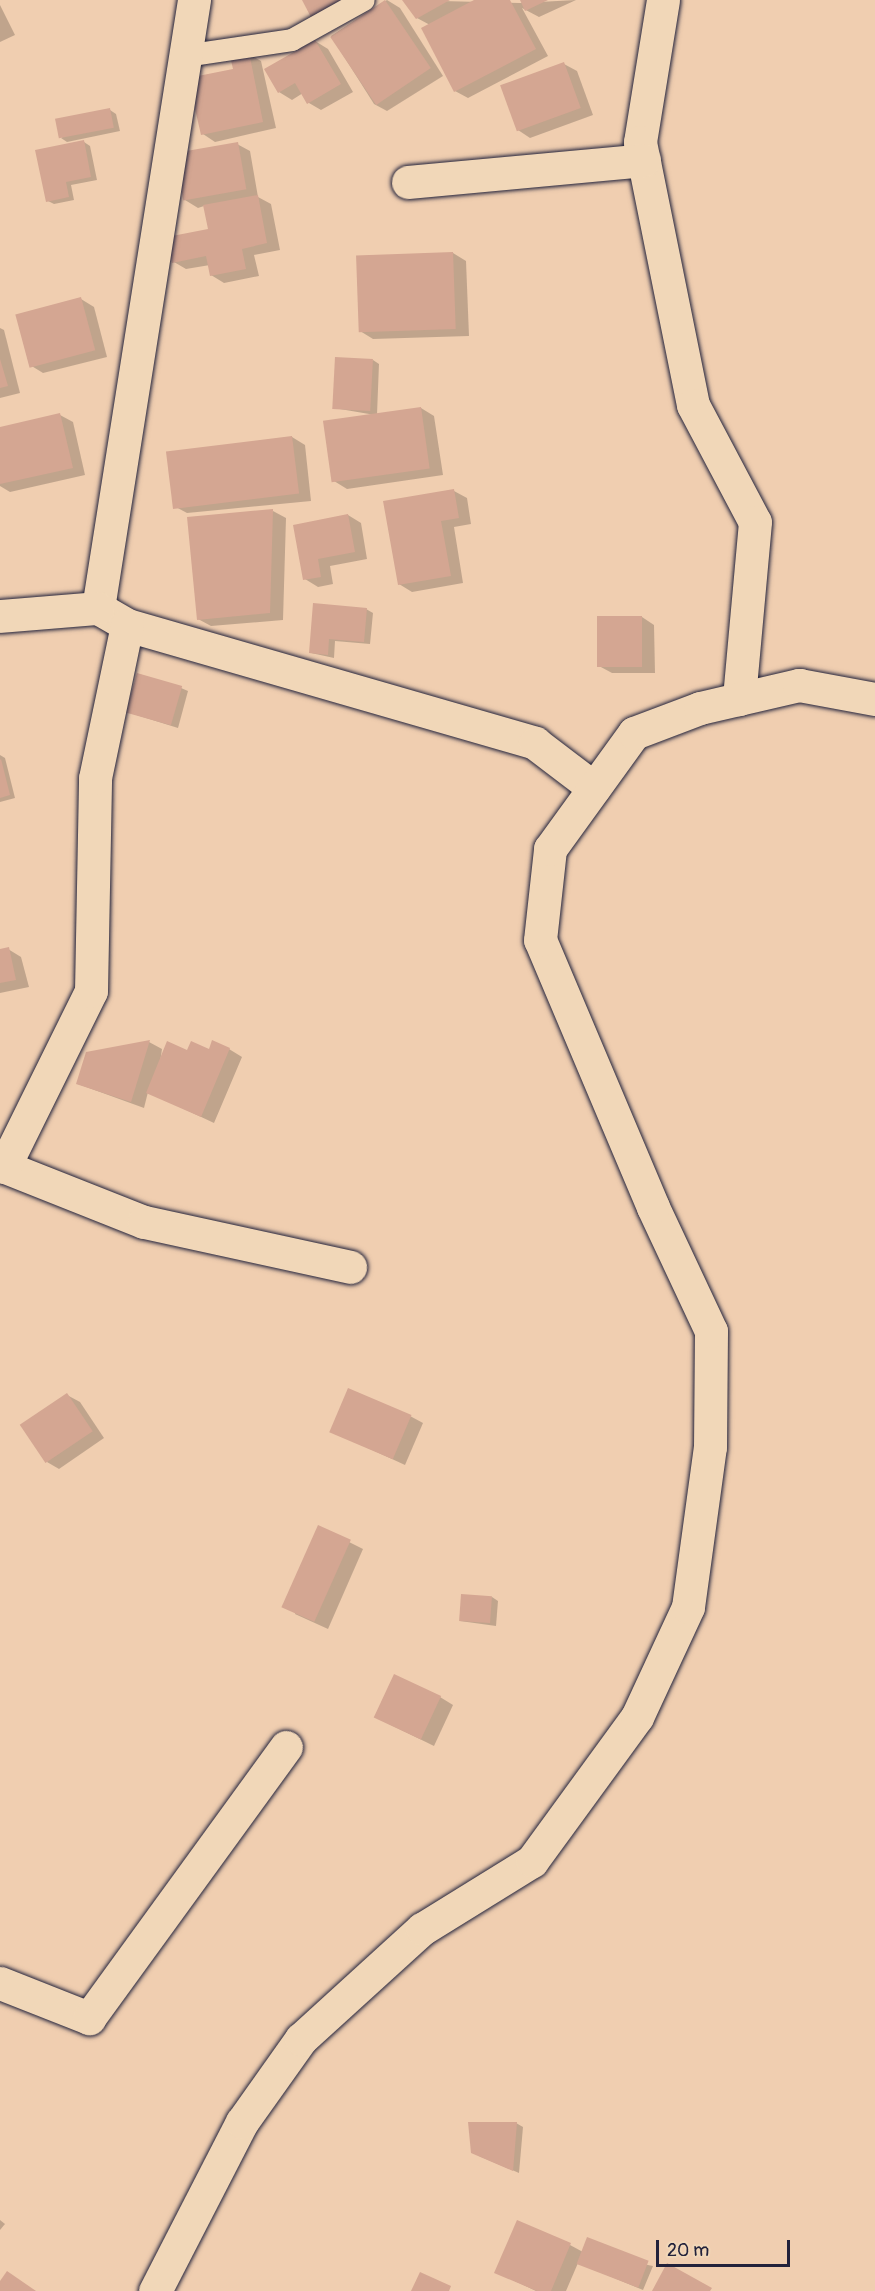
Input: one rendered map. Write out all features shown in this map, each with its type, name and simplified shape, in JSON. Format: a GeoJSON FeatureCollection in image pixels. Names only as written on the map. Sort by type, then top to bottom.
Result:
{"type":"FeatureCollection","features":[{"type":"Feature","properties":{"kind":"street"},"geometry":{"type":"LineString","coordinates":[[98,608],[194,0]]}},
{"type":"Feature","properties":{"kind":"street"},"geometry":{"type":"LineString","coordinates":[[663,0],[640,142],[693,405],[755,522],[739,699]]}},
{"type":"Feature","properties":{"kind":"street"},"geometry":{"type":"LineString","coordinates":[[408,182],[644,160]]}},
{"type":"Feature","properties":{"kind":"street"},"geometry":{"type":"LineString","coordinates":[[0,616],[98,608],[127,625],[535,743],[594,788]]}},
{"type":"Feature","properties":{"kind":"street"},"geometry":{"type":"LineString","coordinates":[[127,625],[95,778],[91,991],[2,1166],[144,1222],[350,1268]]}},
{"type":"Feature","properties":{"kind":"street"},"geometry":{"type":"LineString","coordinates":[[154,2291],[242,2122],[301,2039],[422,1929],[532,1861],[637,1717],[688,1607],[710,1447],[711,1331],[652,1207],[540,940],[550,849],[634,734],[700,708],[799,685],[875,699]]}},
{"type":"Feature","properties":{"kind":"street"},"geometry":{"type":"LineString","coordinates":[[0,1983],[89,2018],[286,1747]]}},
{"type":"Feature","properties":{"kind":"lane"},"geometry":{"type":"LineString","coordinates":[[185,56],[292,40],[364,0]]}},
{"type":"Feature","properties":{"kind":"building"},"geometry":{"type":"Polygon","coordinates":[[[302,0],[348,0],[314,23],[302,0]]]}},
{"type":"Feature","properties":{"kind":"building"},"geometry":{"type":"Polygon","coordinates":[[[385,0],[431,68],[376,105],[330,37],[385,0]]]}},
{"type":"Feature","properties":{"kind":"building"},"geometry":{"type":"Polygon","coordinates":[[[402,0],[450,0],[416,19],[402,0]]]}},
{"type":"Feature","properties":{"kind":"building"},"geometry":{"type":"Polygon","coordinates":[[[474,0],[510,0],[536,49],[454,92],[421,28],[474,0]]]}},
{"type":"Feature","properties":{"kind":"building"},"geometry":{"type":"Polygon","coordinates":[[[520,0],[548,0],[525,11],[520,0]]]}},
{"type":"Feature","properties":{"kind":"building"},"geometry":{"type":"Polygon","coordinates":[[[315,40],[341,84],[307,104],[295,83],[278,93],[264,69],[315,40]]]}},
{"type":"Feature","properties":{"kind":"building"},"geometry":{"type":"Polygon","coordinates":[[[249,52],[263,122],[201,135],[188,78],[233,69],[230,56],[249,52]]]}},
{"type":"Feature","properties":{"kind":"building"},"geometry":{"type":"Polygon","coordinates":[[[564,62],[581,108],[517,131],[500,85],[564,62]]]}},
{"type":"Feature","properties":{"kind":"building"},"geometry":{"type":"Polygon","coordinates":[[[110,108],[114,128],[59,138],[55,119],[110,108]]]}},
{"type":"Feature","properties":{"kind":"building"},"geometry":{"type":"Polygon","coordinates":[[[84,140],[91,177],[66,182],[69,197],[46,202],[35,150],[84,140]]]}},
{"type":"Feature","properties":{"kind":"building"},"geometry":{"type":"Polygon","coordinates":[[[238,142],[246,189],[183,200],[175,153],[238,142]]]}},
{"type":"Feature","properties":{"kind":"building"},"geometry":{"type":"Polygon","coordinates":[[[258,195],[267,243],[242,249],[246,269],[210,276],[206,256],[172,263],[167,237],[208,229],[203,205],[258,195]]]}},
{"type":"Feature","properties":{"kind":"building"},"geometry":{"type":"Polygon","coordinates":[[[453,252],[456,329],[359,332],[356,255],[453,252]]]}},
{"type":"Feature","properties":{"kind":"building"},"geometry":{"type":"Polygon","coordinates":[[[81,297],[95,350],[30,368],[15,315],[81,297]]]}},
{"type":"Feature","properties":{"kind":"building"},"geometry":{"type":"Polygon","coordinates":[[[335,357],[373,359],[370,411],[332,409],[335,357]]]}},
{"type":"Feature","properties":{"kind":"building"},"geometry":{"type":"Polygon","coordinates":[[[0,359],[8,386],[0,388],[0,359]]]}},
{"type":"Feature","properties":{"kind":"building"},"geometry":{"type":"Polygon","coordinates":[[[421,407],[430,468],[332,482],[323,421],[421,407]]]}},
{"type":"Feature","properties":{"kind":"building"},"geometry":{"type":"Polygon","coordinates":[[[60,413],[73,468],[0,484],[0,427],[60,413]]]}},
{"type":"Feature","properties":{"kind":"building"},"geometry":{"type":"Polygon","coordinates":[[[292,436],[299,494],[173,509],[166,451],[292,436]]]}},
{"type":"Feature","properties":{"kind":"building"},"geometry":{"type":"Polygon","coordinates":[[[454,489],[459,518],[441,521],[451,576],[398,585],[383,501],[454,489]]]}},
{"type":"Feature","properties":{"kind":"building"},"geometry":{"type":"Polygon","coordinates":[[[273,509],[270,613],[197,620],[187,517],[273,509]]]}},
{"type":"Feature","properties":{"kind":"building"},"geometry":{"type":"Polygon","coordinates":[[[348,514],[355,552],[318,559],[321,577],[303,580],[293,525],[348,514]]]}},
{"type":"Feature","properties":{"kind":"building"},"geometry":{"type":"Polygon","coordinates":[[[313,603],[367,608],[364,642],[329,639],[328,655],[309,653],[313,603]]]}},
{"type":"Feature","properties":{"kind":"building"},"geometry":{"type":"Polygon","coordinates":[[[597,616],[642,616],[642,667],[597,667],[597,616]]]}},
{"type":"Feature","properties":{"kind":"building"},"geometry":{"type":"Polygon","coordinates":[[[137,673],[182,686],[171,725],[126,712],[137,673]]]}},
{"type":"Feature","properties":{"kind":"building"},"geometry":{"type":"Polygon","coordinates":[[[0,760],[10,795],[0,798],[0,760]]]}},
{"type":"Feature","properties":{"kind":"building"},"geometry":{"type":"Polygon","coordinates":[[[9,947],[16,980],[0,983],[0,949],[9,947]]]}},
{"type":"Feature","properties":{"kind":"building"},"geometry":{"type":"Polygon","coordinates":[[[150,1040],[131,1102],[76,1084],[86,1052],[150,1040]]]}},
{"type":"Feature","properties":{"kind":"building"},"geometry":{"type":"Polygon","coordinates":[[[212,1040],[230,1048],[201,1117],[146,1093],[167,1041],[187,1050],[191,1041],[209,1049],[212,1040]]]}},
{"type":"Feature","properties":{"kind":"building"},"geometry":{"type":"Polygon","coordinates":[[[348,1388],[412,1415],[393,1459],[329,1432],[348,1388]]]}},
{"type":"Feature","properties":{"kind":"building"},"geometry":{"type":"Polygon","coordinates":[[[67,1393],[93,1431],[45,1463],[20,1425],[67,1393]]]}},
{"type":"Feature","properties":{"kind":"building"},"geometry":{"type":"Polygon","coordinates":[[[318,1525],[351,1540],[314,1622],[281,1607],[318,1525]]]}},
{"type":"Feature","properties":{"kind":"building"},"geometry":{"type":"Polygon","coordinates":[[[461,1594],[492,1596],[490,1623],[459,1621],[461,1594]]]}},
{"type":"Feature","properties":{"kind":"building"},"geometry":{"type":"Polygon","coordinates":[[[394,1674],[441,1696],[421,1739],[374,1718],[394,1674]]]}},
{"type":"Feature","properties":{"kind":"building"},"geometry":{"type":"Polygon","coordinates":[[[468,2122],[517,2122],[513,2171],[471,2153],[468,2122]]]}},
{"type":"Feature","properties":{"kind":"building"},"geometry":{"type":"Polygon","coordinates":[[[517,2220],[571,2243],[551,2291],[537,2291],[494,2273],[517,2220]]]}},
{"type":"Feature","properties":{"kind":"building"},"geometry":{"type":"Polygon","coordinates":[[[587,2237],[649,2261],[638,2288],[577,2264],[587,2237]]]}},
{"type":"Feature","properties":{"kind":"building"},"geometry":{"type":"Polygon","coordinates":[[[667,2263],[712,2288],[710,2291],[652,2291],[667,2263]]]}},
{"type":"Feature","properties":{"kind":"building"},"geometry":{"type":"Polygon","coordinates":[[[7,2271],[36,2291],[0,2291],[0,2281],[7,2271]]]}},
{"type":"Feature","properties":{"kind":"building"},"geometry":{"type":"Polygon","coordinates":[[[420,2272],[451,2286],[449,2291],[411,2291],[420,2272]]]}}]}
